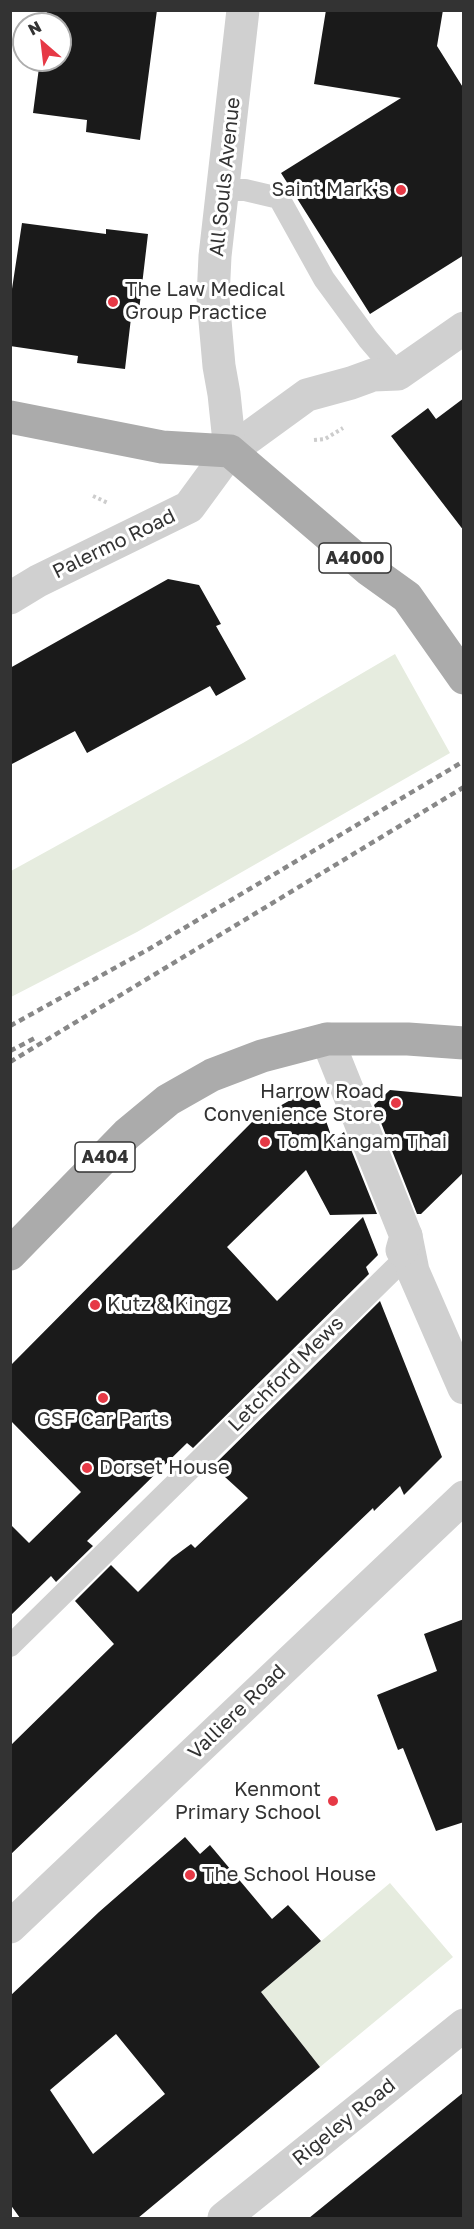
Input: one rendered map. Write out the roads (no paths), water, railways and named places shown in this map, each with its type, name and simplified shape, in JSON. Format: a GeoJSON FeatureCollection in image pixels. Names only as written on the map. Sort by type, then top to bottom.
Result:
{"type":"FeatureCollection","features":[{"type":"Feature","properties":{"kind":"main road"},"geometry":{"type":"LineString","coordinates":[[10,417],[162,447],[230,451]]}},
{"type":"Feature","properties":{"kind":"main road","name":"A4000"},"geometry":{"type":"LineString","coordinates":[[230,451],[368,569],[407,597],[464,678]]}},
{"type":"Feature","properties":{"kind":"main road","name":"A404"},"geometry":{"type":"LineString","coordinates":[[10,1254],[127,1134],[168,1100],[212,1075],[252,1060],[327,1039],[408,1039],[464,1043]]}},
{"type":"Feature","properties":{"kind":"street","name":"All Souls Avenue"},"geometry":{"type":"LineString","coordinates":[[230,451],[213,298],[215,256],[243,10]]}},
{"type":"Feature","properties":{"kind":"street"},"geometry":{"type":"LineString","coordinates":[[398,374],[464,328]]}},
{"type":"Feature","properties":{"kind":"street","name":"Palermo Road"},"geometry":{"type":"LineString","coordinates":[[10,598],[38,581],[189,507],[230,451],[307,395],[351,384],[373,375],[398,374]]}},
{"type":"Feature","properties":{"kind":"street"},"geometry":{"type":"LineString","coordinates":[[327,1039],[413,1271],[464,1388]]}},
{"type":"Feature","properties":{"kind":"street","name":"Valliere Road"},"geometry":{"type":"LineString","coordinates":[[10,1927],[464,1497]]}},
{"type":"Feature","properties":{"kind":"street","name":"Rigeley Road"},"geometry":{"type":"LineString","coordinates":[[224,2218],[464,2025]]}},
{"type":"Feature","properties":{"kind":"lane"},"geometry":{"type":"LineString","coordinates":[[222,190],[245,190],[279,198],[324,279],[368,339],[398,374]]}},
{"type":"Feature","properties":{"kind":"lane","name":"Letchford Mews"},"geometry":{"type":"LineString","coordinates":[[10,1646],[399,1264],[404,1243]]}},
{"type":"Feature","properties":{"kind":"railway"},"geometry":{"type":"LineString","coordinates":[[10,1026],[149,949],[464,761]]}},
{"type":"Feature","properties":{"kind":"railway"},"geometry":{"type":"LineString","coordinates":[[10,1062],[464,787]]}},
{"type":"Feature","properties":{"kind":"railway"},"geometry":{"type":"LineString","coordinates":[[10,1051],[35,1038]]}},
{"type":"Feature","properties":{"kind":"place","name":"Saint Mark's"},"geometry":{"type":"Point","coordinates":[401,190]}},
{"type":"Feature","properties":{"kind":"place","name":"The Law Medical Group Practice"},"geometry":{"type":"Point","coordinates":[113,302]}},
{"type":"Feature","properties":{"kind":"place","name":"Harrow Road Convenience Store"},"geometry":{"type":"Point","coordinates":[396,1103]}},
{"type":"Feature","properties":{"kind":"place","name":"Tom Kangam Thai"},"geometry":{"type":"Point","coordinates":[265,1142]}},
{"type":"Feature","properties":{"kind":"place","name":"Kutz & Kingz"},"geometry":{"type":"Point","coordinates":[95,1305]}},
{"type":"Feature","properties":{"kind":"place","name":"GSF Car Parts"},"geometry":{"type":"Point","coordinates":[103,1398]}},
{"type":"Feature","properties":{"kind":"place","name":"Dorset House"},"geometry":{"type":"Point","coordinates":[87,1468]}},
{"type":"Feature","properties":{"kind":"place","name":"Kenmont Primary School"},"geometry":{"type":"Point","coordinates":[333,1801]}},
{"type":"Feature","properties":{"kind":"place","name":"The School House"},"geometry":{"type":"Point","coordinates":[190,1875]}}]}
